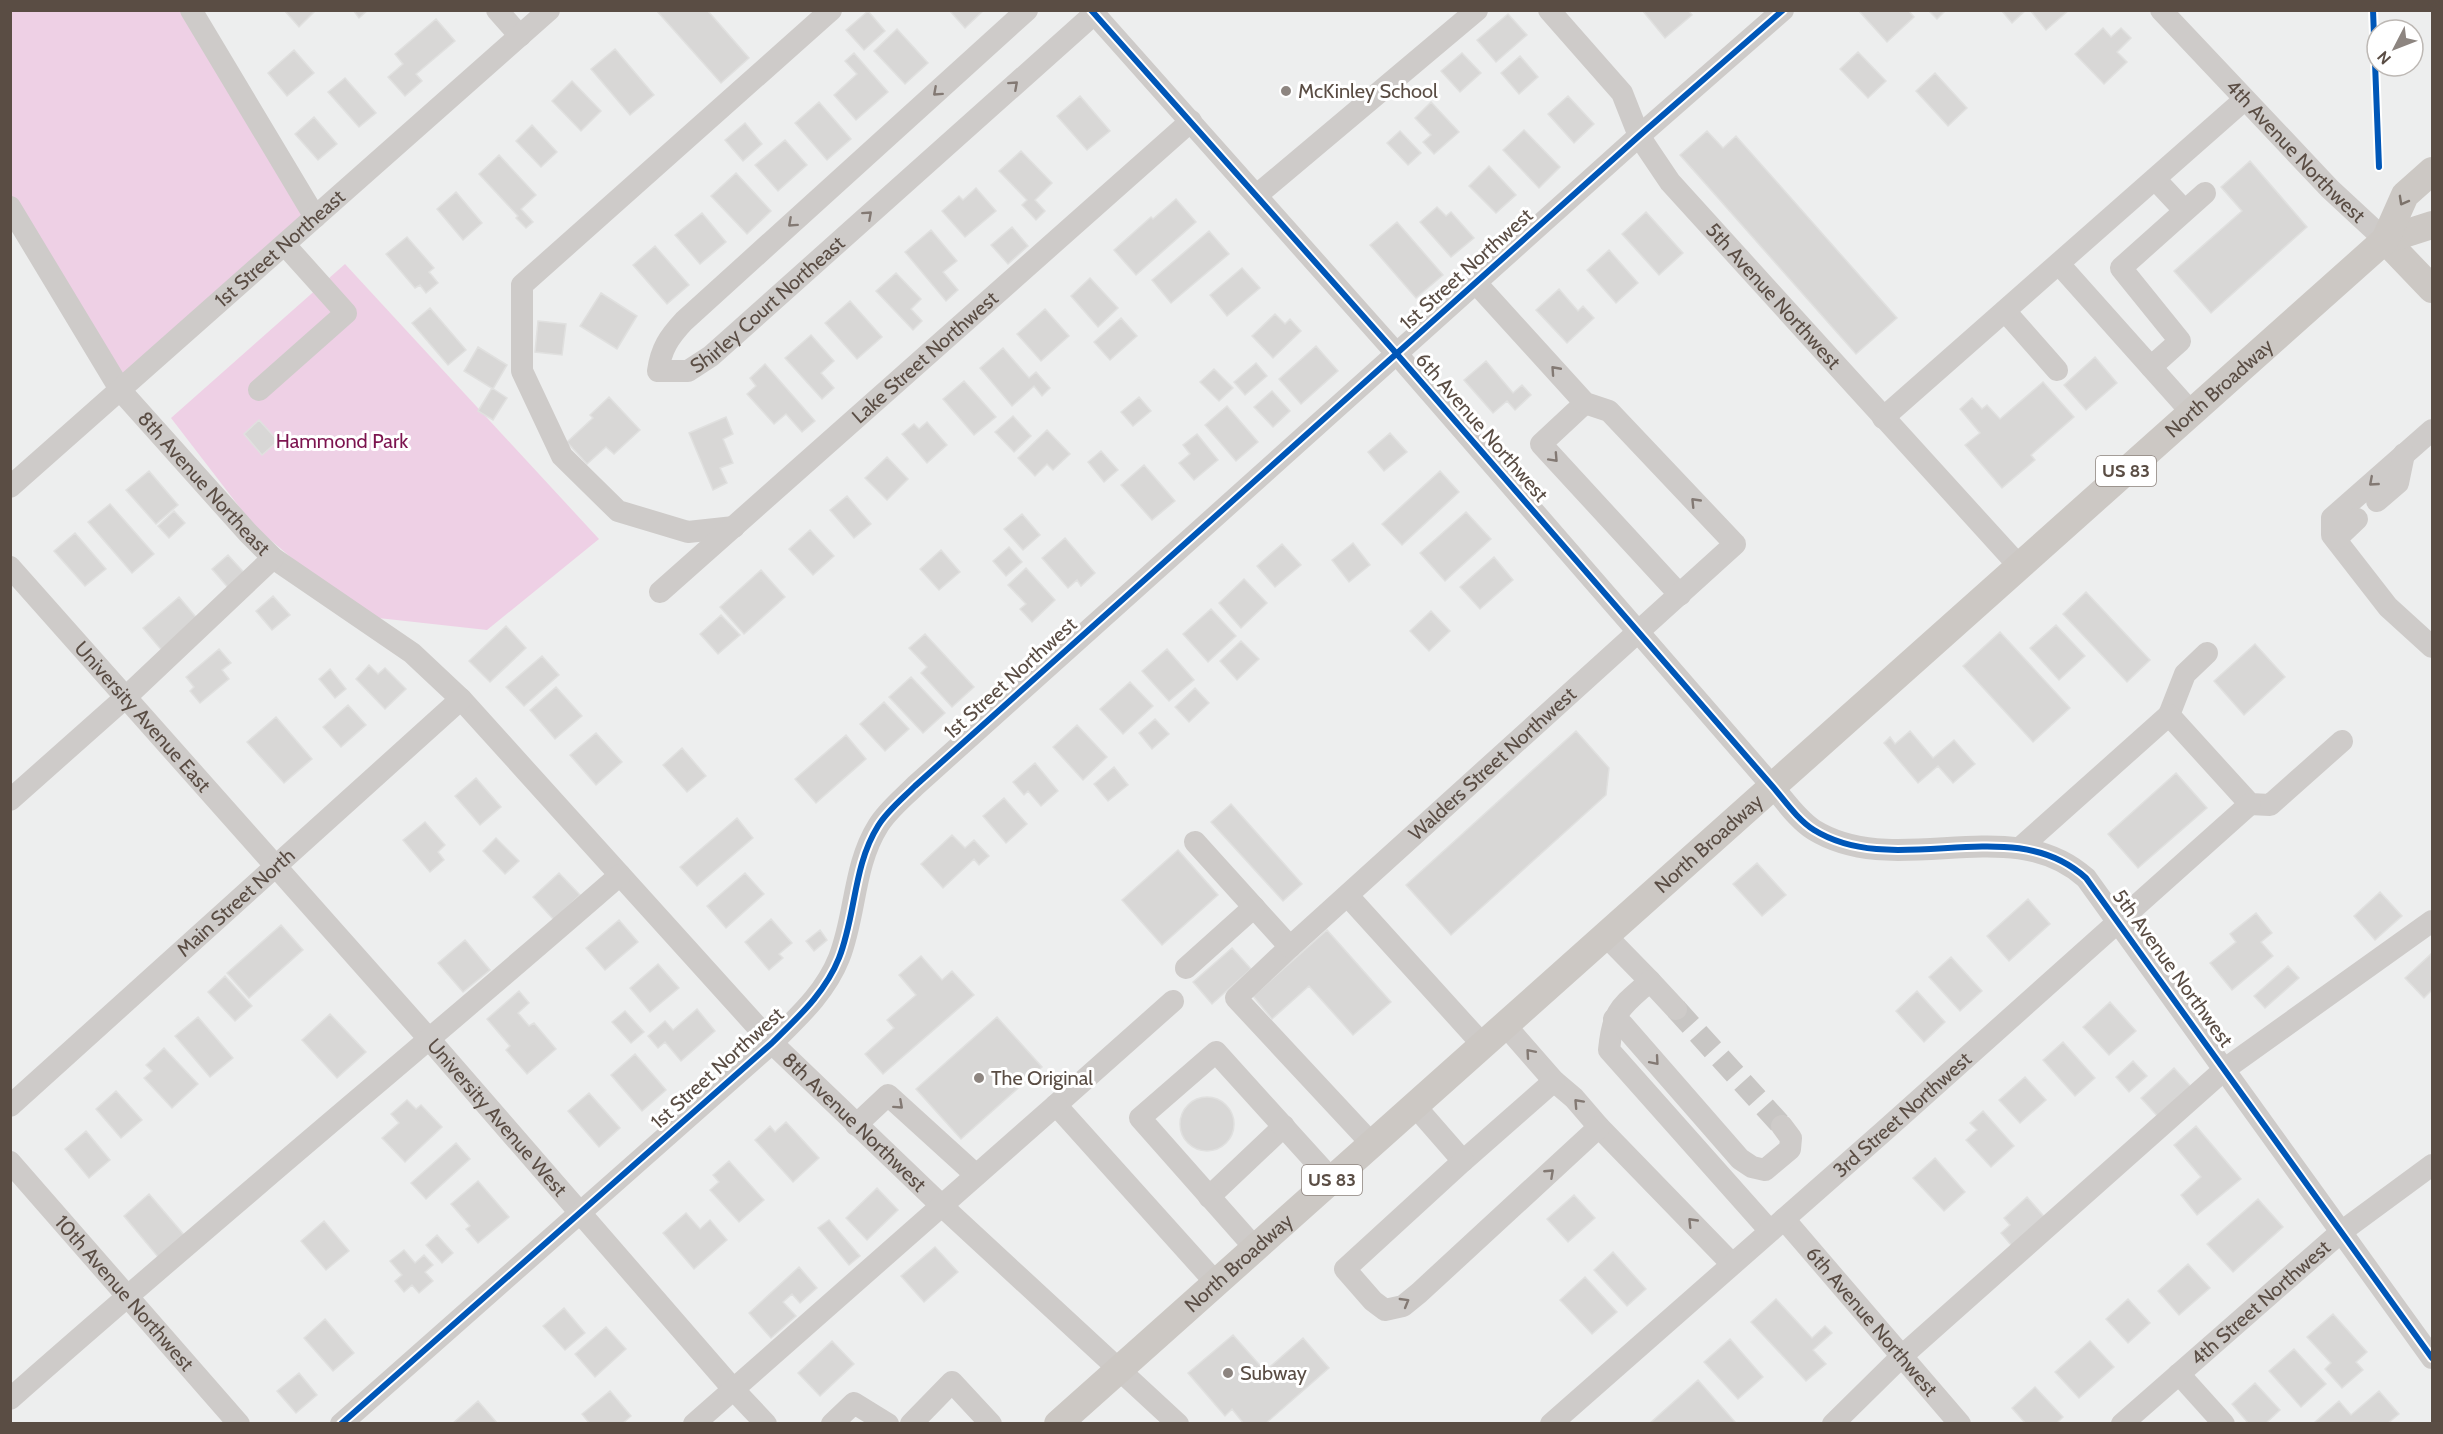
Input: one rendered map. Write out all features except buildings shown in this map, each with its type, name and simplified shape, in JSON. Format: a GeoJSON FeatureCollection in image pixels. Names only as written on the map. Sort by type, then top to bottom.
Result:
{"type":"FeatureCollection","features":[{"type":"Feature","properties":{"kind":"main road","name":"US 83"},"geometry":{"type":"LineString","coordinates":[[2385,240],[2405,195],[2433,171]]}},
{"type":"Feature","properties":{"kind":"main road","name":"US 83"},"geometry":{"type":"LineString","coordinates":[[2385,240],[2433,225]]}},
{"type":"Feature","properties":{"kind":"main road","name":"4th Avenue Northwest"},"geometry":{"type":"LineString","coordinates":[[2385,240],[2433,289]]}},
{"type":"Feature","properties":{"kind":"main road","name":"North Broadway"},"geometry":{"type":"LineString","coordinates":[[1064,1422],[1255,1248],[2385,240]]}},
{"type":"Feature","properties":{"kind":"street"},"geometry":{"type":"LineString","coordinates":[[191,10],[315,217]]}},
{"type":"Feature","properties":{"kind":"street"},"geometry":{"type":"LineString","coordinates":[[497,10],[520,36]]}},
{"type":"Feature","properties":{"kind":"street","name":"1st Street Northeast"},"geometry":{"type":"LineString","coordinates":[[10,487],[549,10]]}},
{"type":"Feature","properties":{"kind":"street"},"geometry":{"type":"LineString","coordinates":[[734,527],[688,532],[618,510],[562,456],[522,371],[522,285],[831,10]]}},
{"type":"Feature","properties":{"kind":"street","name":"Shirley Court Northeast"},"geometry":{"type":"LineString","coordinates":[[1027,10],[684,321],[666,342],[661,352],[658,371],[688,371],[703,362],[1092,12]]}},
{"type":"Feature","properties":{"kind":"street"},"geometry":{"type":"LineString","coordinates":[[1257,195],[1477,10]]}},
{"type":"Feature","properties":{"kind":"street","name":"5th Avenue Northwest"},"geometry":{"type":"LineString","coordinates":[[1549,10],[1622,93],[1639,136],[1670,182],[2020,567]]}},
{"type":"Feature","properties":{"kind":"street","name":"1st Street Northwest"},"geometry":{"type":"LineString","coordinates":[[341,1424],[772,1043],[806,1010],[831,977],[843,947],[863,856],[886,814],[923,778],[1396,353],[1784,10]]}},
{"type":"Feature","properties":{"kind":"street","name":"4th Avenue Northwest"},"geometry":{"type":"LineString","coordinates":[[2161,10],[2330,189],[2385,240]]}},
{"type":"Feature","properties":{"kind":"street","name":"6th Avenue Northwest"},"geometry":{"type":"LineString","coordinates":[[1092,12],[1396,353],[1773,787]]}},
{"type":"Feature","properties":{"kind":"street"},"geometry":{"type":"LineString","coordinates":[[1883,418],[2244,100]]}},
{"type":"Feature","properties":{"kind":"street","name":"Lake Street Northwest"},"geometry":{"type":"LineString","coordinates":[[660,592],[1191,121]]}},
{"type":"Feature","properties":{"kind":"street"},"geometry":{"type":"LineString","coordinates":[[2155,179],[2184,210]]}},
{"type":"Feature","properties":{"kind":"street"},"geometry":{"type":"LineString","coordinates":[[2151,367],[2180,341],[2121,268],[2205,192]]}},
{"type":"Feature","properties":{"kind":"street","name":"8th Avenue Northeast"},"geometry":{"type":"LineString","coordinates":[[10,207],[121,391],[248,533],[273,558],[412,653],[461,699]]}},
{"type":"Feature","properties":{"kind":"street"},"geometry":{"type":"LineString","coordinates":[[259,390],[346,313],[285,245]]}},
{"type":"Feature","properties":{"kind":"street"},"geometry":{"type":"LineString","coordinates":[[2059,264],[2192,413]]}},
{"type":"Feature","properties":{"kind":"street"},"geometry":{"type":"LineString","coordinates":[[1476,282],[1585,403],[1541,444],[1680,595]]}},
{"type":"Feature","properties":{"kind":"street"},"geometry":{"type":"LineString","coordinates":[[2005,311],[2057,370]]}},
{"type":"Feature","properties":{"kind":"street","name":"Walders Street Northwest"},"geometry":{"type":"LineString","coordinates":[[1372,1144],[1236,998],[1736,544],[1609,411],[1585,403]]}},
{"type":"Feature","properties":{"kind":"street"},"geometry":{"type":"LineString","coordinates":[[2433,430],[2332,518],[2332,535],[2388,607],[2423,628],[2433,647]]}},
{"type":"Feature","properties":{"kind":"street"},"geometry":{"type":"LineString","coordinates":[[2377,501],[2398,483],[2404,454]]}},
{"type":"Feature","properties":{"kind":"street"},"geometry":{"type":"LineString","coordinates":[[2336,539],[2357,519]]}},
{"type":"Feature","properties":{"kind":"street"},"geometry":{"type":"LineString","coordinates":[[10,800],[126,697],[273,558]]}},
{"type":"Feature","properties":{"kind":"street","name":"University Avenue East"},"geometry":{"type":"LineString","coordinates":[[10,567],[276,866]]}},
{"type":"Feature","properties":{"kind":"street"},"geometry":{"type":"LineString","coordinates":[[2020,848],[2169,715],[2185,674],[2207,653]]}},
{"type":"Feature","properties":{"kind":"street","name":"8th Avenue Northwest"},"geometry":{"type":"LineString","coordinates":[[461,699],[772,1043],[942,1206],[1178,1424]]}},
{"type":"Feature","properties":{"kind":"street","name":"Main Street North"},"geometry":{"type":"LineString","coordinates":[[10,1106],[461,699]]}},
{"type":"Feature","properties":{"kind":"street"},"geometry":{"type":"LineString","coordinates":[[2169,715],[2250,804],[2270,805],[2342,741]]}},
{"type":"Feature","properties":{"kind":"street","name":"5th Avenue Northwest"},"geometry":{"type":"LineString","coordinates":[[1773,787],[1812,829],[1839,843],[1887,850],[2020,848],[2038,850],[2072,865],[2086,878],[2118,920],[2433,1358]]}},
{"type":"Feature","properties":{"kind":"street","name":"3rd Street Northwest"},"geometry":{"type":"LineString","coordinates":[[1551,1424],[2250,804]]}},
{"type":"Feature","properties":{"kind":"street"},"geometry":{"type":"LineString","coordinates":[[1195,842],[1290,947]]}},
{"type":"Feature","properties":{"kind":"street","name":"University Avenue West"},"geometry":{"type":"LineString","coordinates":[[276,866],[766,1424]]}},
{"type":"Feature","properties":{"kind":"street"},"geometry":{"type":"LineString","coordinates":[[10,1399],[127,1296],[430,1040],[620,875]]}},
{"type":"Feature","properties":{"kind":"street"},"geometry":{"type":"LineString","coordinates":[[1348,896],[1483,1046]]}},
{"type":"Feature","properties":{"kind":"street"},"geometry":{"type":"LineString","coordinates":[[1186,968],[1254,908]]}},
{"type":"Feature","properties":{"kind":"street"},"geometry":{"type":"LineString","coordinates":[[1833,1424],[1902,1356],[2225,1069],[2433,921]]}},
{"type":"Feature","properties":{"kind":"street"},"geometry":{"type":"LineString","coordinates":[[1606,936],[1676,1010]]}},
{"type":"Feature","properties":{"kind":"street"},"geometry":{"type":"LineString","coordinates":[[1650,981],[1618,1009],[1614,1019],[1623,1025],[1740,1159],[1752,1167],[1765,1170],[1790,1149],[1791,1138],[1782,1126]]}},
{"type":"Feature","properties":{"kind":"street"},"geometry":{"type":"LineString","coordinates":[[694,1424],[1173,1001]]}},
{"type":"Feature","properties":{"kind":"street","name":"6th Avenue Northwest"},"geometry":{"type":"LineString","coordinates":[[1614,1019],[1609,1050],[1902,1356],[1960,1424]]}},
{"type":"Feature","properties":{"kind":"street"},"geometry":{"type":"LineString","coordinates":[[1506,1025],[1554,1081],[1574,1098],[1599,1127],[1732,1264]]}},
{"type":"Feature","properties":{"kind":"street"},"geometry":{"type":"LineString","coordinates":[[1255,1248],[1140,1119],[1216,1052],[1332,1180]]}},
{"type":"Feature","properties":{"kind":"street"},"geometry":{"type":"LineString","coordinates":[[1554,1081],[1345,1269],[1373,1301],[1385,1310],[1403,1306],[1599,1127]]}},
{"type":"Feature","properties":{"kind":"street"},"geometry":{"type":"LineString","coordinates":[[856,1125],[888,1095],[976,1175]]}},
{"type":"Feature","properties":{"kind":"street"},"geometry":{"type":"LineString","coordinates":[[1056,1105],[1216,1283]]}},
{"type":"Feature","properties":{"kind":"street"},"geometry":{"type":"LineString","coordinates":[[1415,1106],[1463,1161]]}},
{"type":"Feature","properties":{"kind":"street"},"geometry":{"type":"LineString","coordinates":[[1209,1197],[1284,1126]]}},
{"type":"Feature","properties":{"kind":"street","name":"10th Avenue Northwest"},"geometry":{"type":"LineString","coordinates":[[10,1162],[239,1424]]}},
{"type":"Feature","properties":{"kind":"street","name":"4th Street Northwest"},"geometry":{"type":"LineString","coordinates":[[2122,1424],[2341,1232],[2433,1165]]}},
{"type":"Feature","properties":{"kind":"street"},"geometry":{"type":"LineString","coordinates":[[2179,1374],[2224,1424]]}},
{"type":"Feature","properties":{"kind":"street"},"geometry":{"type":"LineString","coordinates":[[911,1424],[952,1382],[991,1424]]}},
{"type":"Feature","properties":{"kind":"street"},"geometry":{"type":"LineString","coordinates":[[832,1424],[854,1403],[888,1424]]}},
{"type":"Feature","properties":{"kind":"green space"},"geometry":{"type":"Polygon","coordinates":[[[10,11],[186,11],[315,217],[121,391],[11,207],[10,11]]]}},
{"type":"Feature","properties":{"kind":"green space","name":"Hammond Park"},"geometry":{"type":"Polygon","coordinates":[[[345,264],[599,539],[487,630],[360,616],[254,526],[171,418],[345,264]]]}},
{"type":"Feature","properties":{"kind":"tunnel"},"geometry":{"type":"LineString","coordinates":[[1676,1009],[1782,1126]]}},
{"type":"Feature","properties":{"kind":"cycle path"},"geometry":{"type":"LineString","coordinates":[[1091,10],[1396,353],[1803,821],[1814,830],[1846,844],[1881,849],[1917,850],[1989,846],[2024,849],[2056,859],[2086,878],[2432,1358]]}},
{"type":"Feature","properties":{"kind":"cycle path"},"geometry":{"type":"LineString","coordinates":[[341,1424],[772,1043],[810,1004],[833,971],[845,942],[859,874],[870,841],[878,826],[895,805],[1639,136],[1783,10]]}},
{"type":"Feature","properties":{"kind":"cycle path"},"geometry":{"type":"LineString","coordinates":[[2373,10],[2379,167]]}},
{"type":"Feature","properties":{"kind":"place","name":"McKinley School"},"geometry":{"type":"Point","coordinates":[1286,91]}},
{"type":"Feature","properties":{"kind":"place","name":"The Original"},"geometry":{"type":"Point","coordinates":[979,1078]}},
{"type":"Feature","properties":{"kind":"place","name":"Subway"},"geometry":{"type":"Point","coordinates":[1228,1373]}}]}
